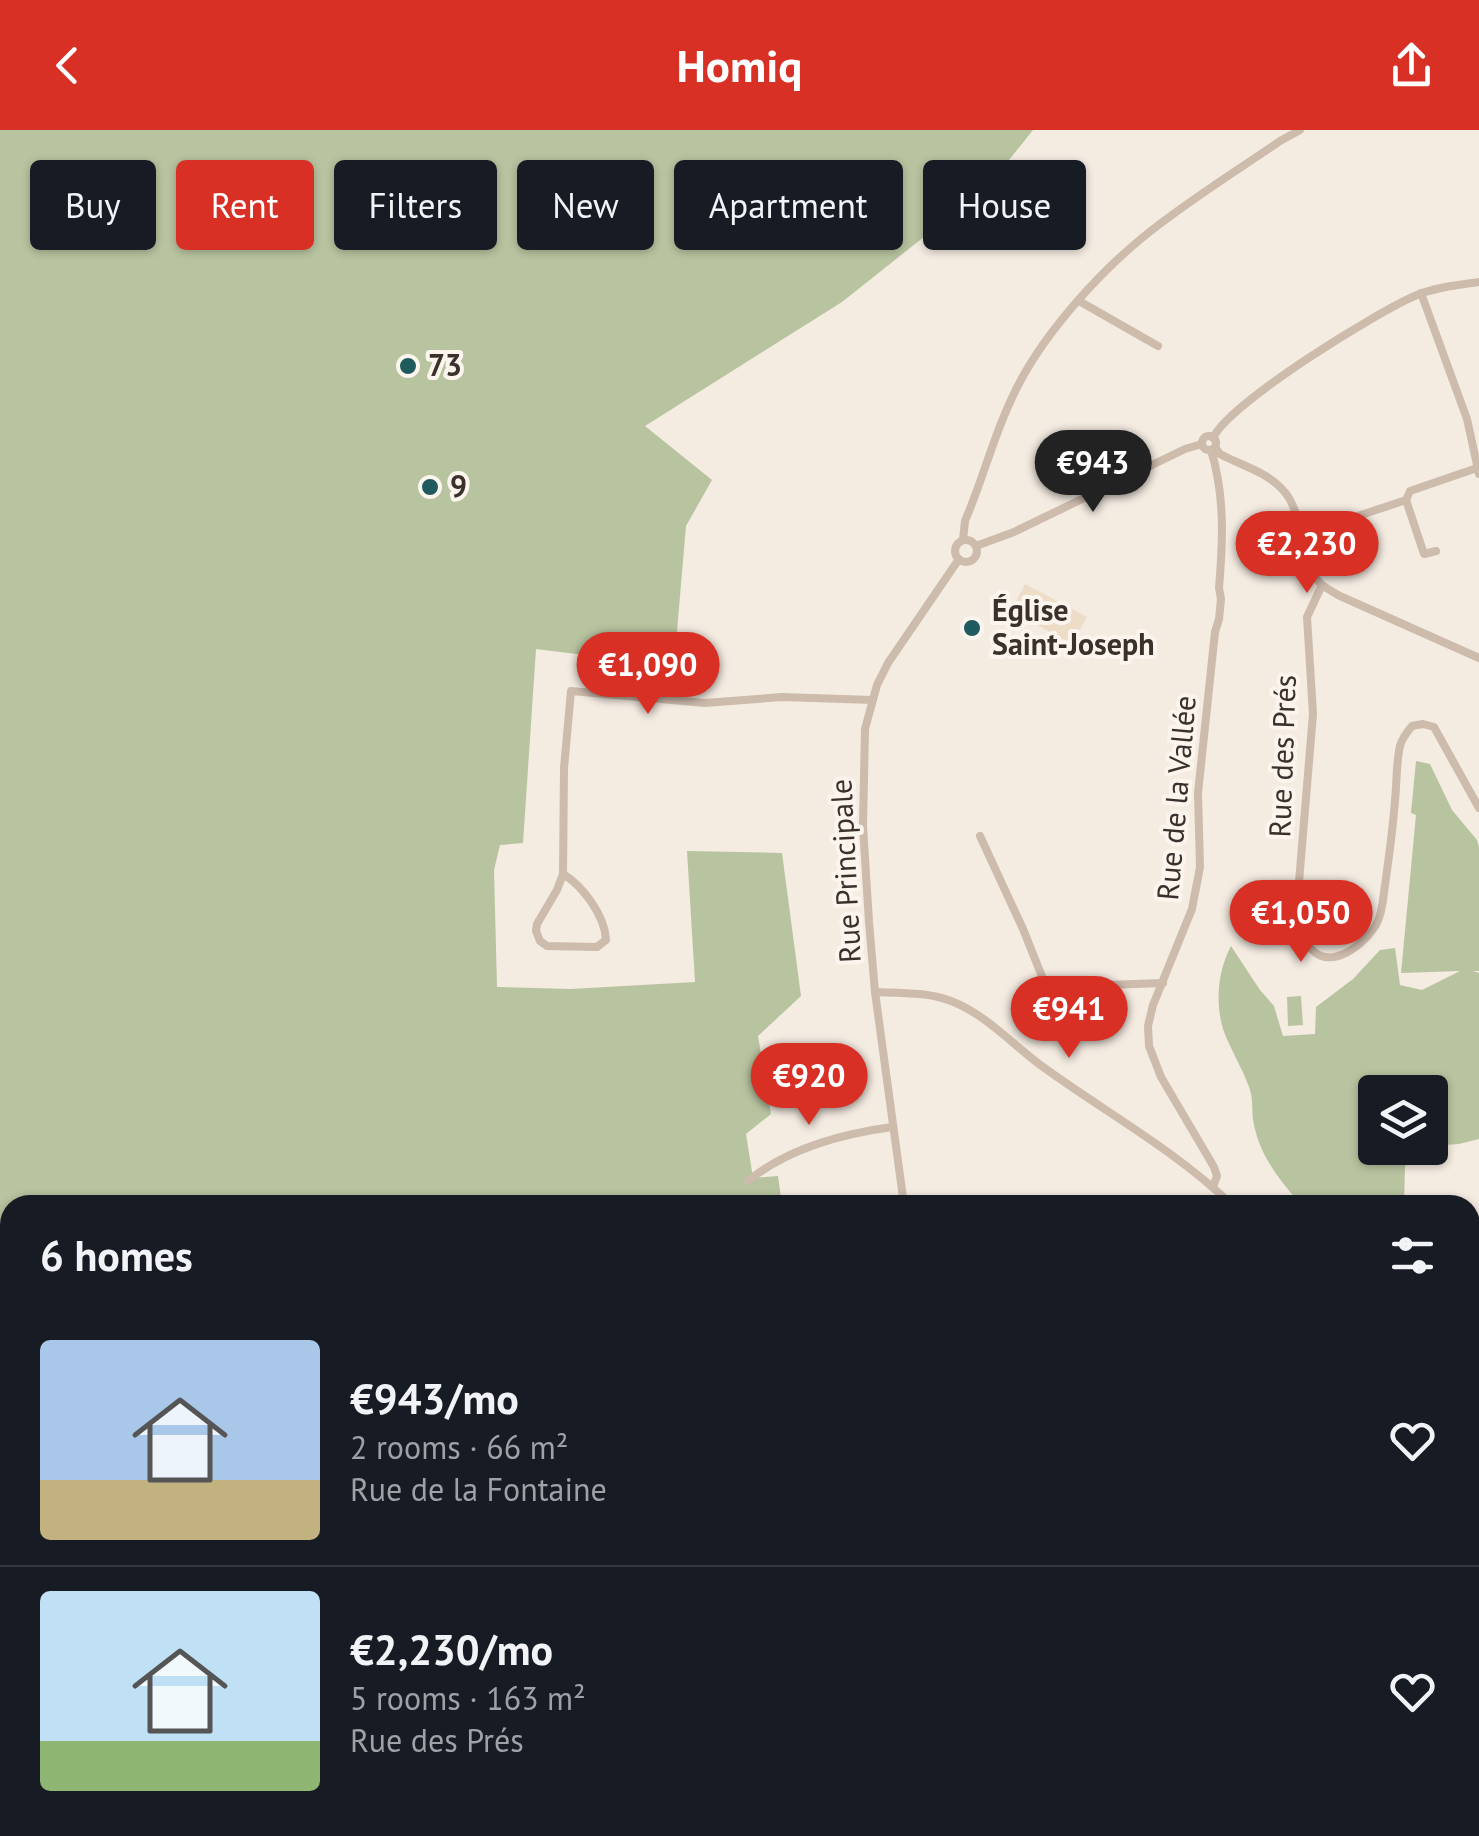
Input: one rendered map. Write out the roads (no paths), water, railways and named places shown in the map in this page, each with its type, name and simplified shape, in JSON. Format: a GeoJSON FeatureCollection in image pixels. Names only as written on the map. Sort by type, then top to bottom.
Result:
{"type":"FeatureCollection","features":[{"type":"Feature","properties":{"kind":"street"},"geometry":{"type":"LineString","coordinates":[[963,540],[976,546],[977,552],[967,562],[958,559],[955,548],[963,540],[965,521],[1022,378],[1079,301],[1143,237],[1300,130]]}},
{"type":"Feature","properties":{"kind":"street"},"geometry":{"type":"LineString","coordinates":[[1213,445],[1219,426],[1263,390],[1381,312],[1421,293],[1479,282]]}},
{"type":"Feature","properties":{"kind":"street"},"geometry":{"type":"LineString","coordinates":[[1421,293],[1468,419],[1478,468],[1410,491],[1406,500],[1424,554],[1436,550]]}},
{"type":"Feature","properties":{"kind":"street"},"geometry":{"type":"LineString","coordinates":[[1079,301],[1158,346]]}},
{"type":"Feature","properties":{"kind":"street"},"geometry":{"type":"LineString","coordinates":[[976,546],[1202,444],[1206,437],[1220,454],[1284,490],[1313,574],[1322,585],[1479,658]]}},
{"type":"Feature","properties":{"kind":"street","name":"Rue de la Vallée"},"geometry":{"type":"LineString","coordinates":[[1213,445],[1223,510],[1221,599],[1198,793],[1200,866],[1192,910],[1148,1026],[1148,1046],[1161,1077],[1214,1167],[1217,1176],[1213,1188]]}},
{"type":"Feature","properties":{"kind":"street"},"geometry":{"type":"LineString","coordinates":[[1301,534],[1406,500]]}},
{"type":"Feature","properties":{"kind":"street","name":"Rue Principale"},"geometry":{"type":"LineString","coordinates":[[902,1195],[875,992],[865,873],[865,729],[872,700],[888,664],[958,559]]}},
{"type":"Feature","properties":{"kind":"street","name":"Rue des Prés"},"geometry":{"type":"LineString","coordinates":[[1322,585],[1308,617],[1312,714],[1298,894],[1299,918],[1308,946],[1326,957],[1336,957],[1351,951],[1377,923],[1389,858],[1400,744],[1412,726],[1434,727],[1479,808]]}},
{"type":"Feature","properties":{"kind":"street"},"geometry":{"type":"LineString","coordinates":[[563,874],[590,900],[605,931],[606,940],[597,948],[547,946],[536,931],[563,874],[564,768],[571,691],[705,703],[782,698],[872,700]]}},
{"type":"Feature","properties":{"kind":"street"},"geometry":{"type":"LineString","coordinates":[[980,836],[1048,986],[1164,983]]}},
{"type":"Feature","properties":{"kind":"street"},"geometry":{"type":"LineString","coordinates":[[875,992],[922,994],[962,1006],[1194,1170],[1221,1195]]}},
{"type":"Feature","properties":{"kind":"street"},"geometry":{"type":"LineString","coordinates":[[748,1181],[792,1152],[892,1126]]}},
{"type":"Feature","properties":{"kind":"place","name":"73"},"geometry":{"type":"Point","coordinates":[408,366]}},
{"type":"Feature","properties":{"kind":"place","name":"9"},"geometry":{"type":"Point","coordinates":[430,487]}},
{"type":"Feature","properties":{"kind":"place","name":"Église Saint-Joseph"},"geometry":{"type":"Point","coordinates":[972,628]}}]}
